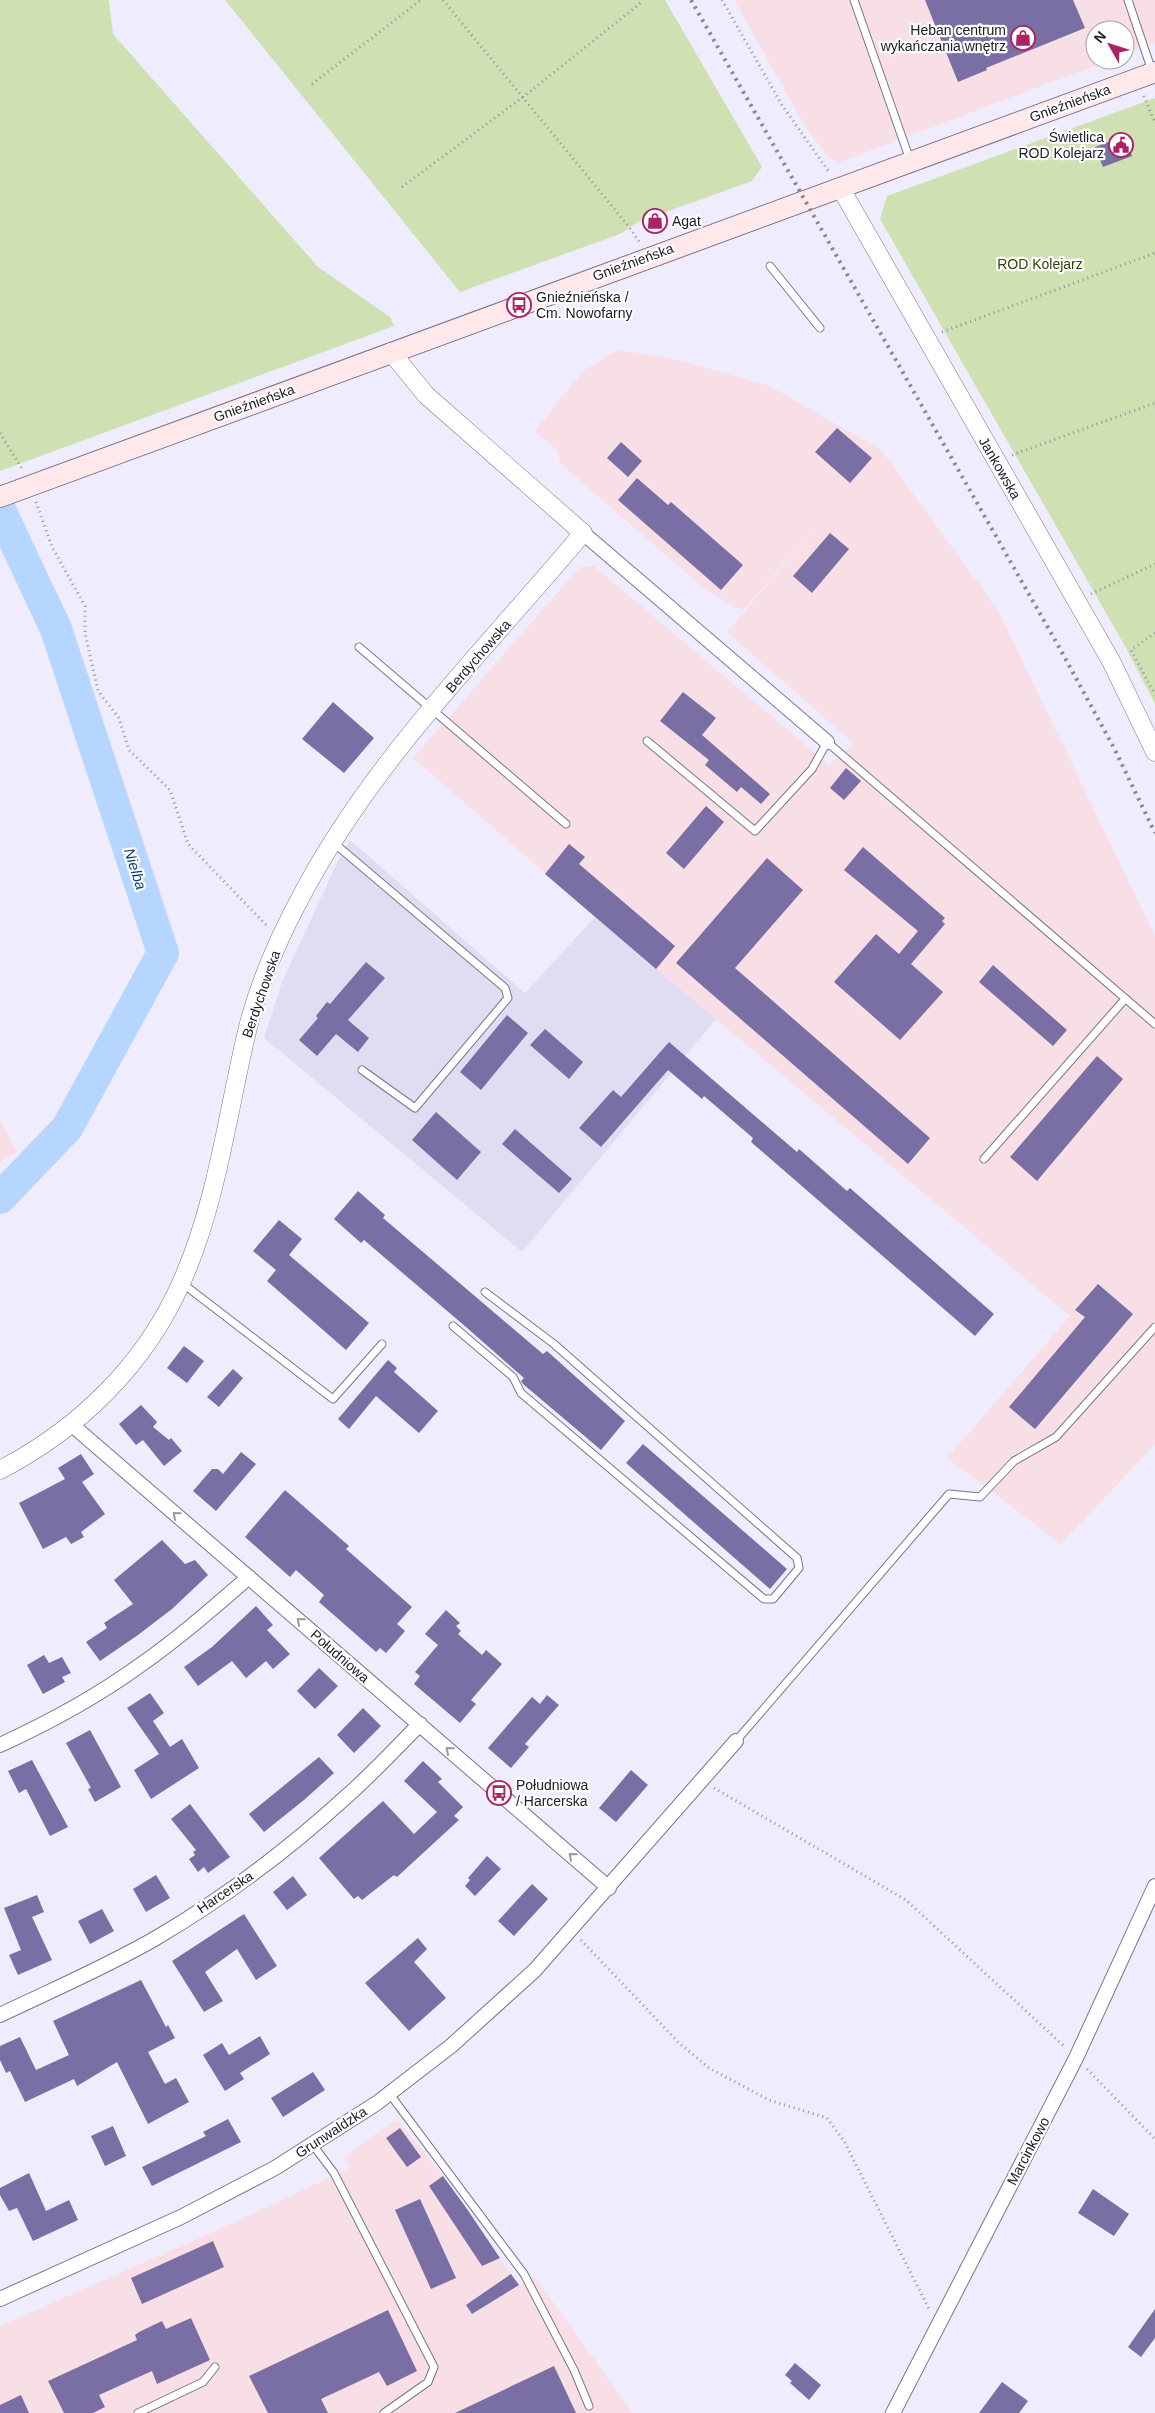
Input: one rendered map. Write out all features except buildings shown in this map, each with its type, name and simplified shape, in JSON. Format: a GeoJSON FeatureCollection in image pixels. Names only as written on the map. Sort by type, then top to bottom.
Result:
{"type":"FeatureCollection","features":[{"type":"Feature","properties":{"kind":"main road","name":"Gnieźnieńska"},"geometry":{"type":"LineString","coordinates":[[18,485],[391,352],[1148,74]]}},
{"type":"Feature","properties":{"kind":"street","name":"Jankowska"},"geometry":{"type":"LineString","coordinates":[[840,187],[1111,661],[1155,752]]}},
{"type":"Feature","properties":{"kind":"street"},"geometry":{"type":"LineString","coordinates":[[391,352],[426,395],[583,533],[827,742]]}},
{"type":"Feature","properties":{"kind":"street","name":"Berdychowska"},"geometry":{"type":"LineString","coordinates":[[0,1470],[29,1455],[72,1424],[112,1387],[134,1361],[158,1326],[182,1282],[209,1201],[250,1021],[261,986],[280,940],[332,841],[386,764],[583,533]]}},
{"type":"Feature","properties":{"kind":"street","name":"Południowa"},"geometry":{"type":"LineString","coordinates":[[72,1424],[609,1888]]}},
{"type":"Feature","properties":{"kind":"street"},"geometry":{"type":"LineString","coordinates":[[0,1745],[52,1720],[140,1666],[185,1632],[249,1577]]}},
{"type":"Feature","properties":{"kind":"street","name":"Harcerska"},"geometry":{"type":"LineString","coordinates":[[0,2015],[100,1968],[157,1937],[244,1880],[304,1834],[349,1795],[420,1724]]}},
{"type":"Feature","properties":{"kind":"street","name":"Grunwaldzka"},"geometry":{"type":"LineString","coordinates":[[0,2299],[181,2217],[275,2168],[313,2145],[389,2093],[451,2046],[535,1970],[609,1888],[736,1741]]}},
{"type":"Feature","properties":{"kind":"street","name":"Marcinkowo"},"geometry":{"type":"LineString","coordinates":[[892,2413],[1076,2058],[1155,1886]]}},
{"type":"Feature","properties":{"kind":"lane"},"geometry":{"type":"LineString","coordinates":[[854,0],[910,161]]}},
{"type":"Feature","properties":{"kind":"lane"},"geometry":{"type":"LineString","coordinates":[[1128,0],[1148,74]]}},
{"type":"Feature","properties":{"kind":"lane"},"geometry":{"type":"LineString","coordinates":[[770,266],[820,328]]}},
{"type":"Feature","properties":{"kind":"lane"},"geometry":{"type":"LineString","coordinates":[[359,647],[566,824]]}},
{"type":"Feature","properties":{"kind":"lane"},"geometry":{"type":"LineString","coordinates":[[647,741],[755,831],[812,769],[827,742],[1155,1024]]}},
{"type":"Feature","properties":{"kind":"lane"},"geometry":{"type":"LineString","coordinates":[[332,841],[505,988],[508,998],[415,1108],[362,1070]]}},
{"type":"Feature","properties":{"kind":"lane"},"geometry":{"type":"LineString","coordinates":[[984,1159],[1125,999]]}},
{"type":"Feature","properties":{"kind":"lane"},"geometry":{"type":"LineString","coordinates":[[182,1282],[333,1399],[382,1344]]}},
{"type":"Feature","properties":{"kind":"lane"},"geometry":{"type":"LineString","coordinates":[[453,1326],[513,1377],[521,1393],[528,1399],[764,1599],[773,1598],[799,1568],[797,1558],[554,1344],[485,1292]]}},
{"type":"Feature","properties":{"kind":"lane"},"geometry":{"type":"LineString","coordinates":[[736,1741],[949,1494],[980,1497],[1014,1461],[1056,1437],[1155,1327]]}},
{"type":"Feature","properties":{"kind":"lane"},"geometry":{"type":"LineString","coordinates":[[389,2093],[524,2274],[574,2370],[589,2406]]}},
{"type":"Feature","properties":{"kind":"lane"},"geometry":{"type":"LineString","coordinates":[[313,2145],[334,2173],[434,2368],[428,2382],[384,2413]]}},
{"type":"Feature","properties":{"kind":"lane"},"geometry":{"type":"LineString","coordinates":[[138,2413],[203,2382],[215,2367]]}},
{"type":"Feature","properties":{"kind":"path"},"geometry":{"type":"LineString","coordinates":[[312,84],[421,0]]}},
{"type":"Feature","properties":{"kind":"path"},"geometry":{"type":"LineString","coordinates":[[443,0],[629,228],[639,241],[646,258]]}},
{"type":"Feature","properties":{"kind":"path"},"geometry":{"type":"LineString","coordinates":[[722,0],[782,104],[840,187]]}},
{"type":"Feature","properties":{"kind":"path"},"geometry":{"type":"LineString","coordinates":[[402,187],[522,97],[642,2]]}},
{"type":"Feature","properties":{"kind":"path"},"geometry":{"type":"LineString","coordinates":[[1148,74],[1155,123]]}},
{"type":"Feature","properties":{"kind":"path"},"geometry":{"type":"LineString","coordinates":[[926,338],[1155,253]]}},
{"type":"Feature","properties":{"kind":"path"},"geometry":{"type":"LineString","coordinates":[[997,461],[1155,403]]}},
{"type":"Feature","properties":{"kind":"path"},"geometry":{"type":"LineString","coordinates":[[0,433],[18,485],[85,606],[85,633],[98,691],[119,718],[129,750],[170,790],[188,844],[280,940]]}},
{"type":"Feature","properties":{"kind":"path"},"geometry":{"type":"LineString","coordinates":[[1076,600],[1155,564]]}},
{"type":"Feature","properties":{"kind":"path"},"geometry":{"type":"LineString","coordinates":[[1155,633],[1131,650],[1155,696]]}},
{"type":"Feature","properties":{"kind":"path"},"geometry":{"type":"LineString","coordinates":[[702,1781],[906,1900],[1076,2058],[1155,2139]]}},
{"type":"Feature","properties":{"kind":"path"},"geometry":{"type":"LineString","coordinates":[[571,1931],[679,2043],[709,2068],[769,2100],[826,2118],[844,2141],[937,2325]]}},
{"type":"Feature","properties":{"kind":"shaded area"},"geometry":{"type":"Polygon","coordinates":[[[734,0],[1155,0],[1155,43],[1135,50],[1135,20],[1085,20],[1085,69],[838,163],[828,157],[807,130],[734,0]]]}},
{"type":"Feature","properties":{"kind":"shaded area"},"geometry":{"type":"Polygon","coordinates":[[[617,350],[674,359],[768,385],[881,450],[998,610],[1155,936],[1155,1444],[1061,1544],[947,1458],[1070,1316],[656,969],[413,758],[580,567],[594,566],[829,765],[854,744],[727,632],[840,499],[744,609],[734,607],[699,584],[561,464],[556,449],[535,431],[583,371],[617,350]]]}},
{"type":"Feature","properties":{"kind":"shaded area"},"geometry":{"type":"Polygon","coordinates":[[[350,840],[525,993],[595,917],[716,1019],[522,1252],[264,1038],[282,982],[336,865],[350,840]]]}},
{"type":"Feature","properties":{"kind":"shaded area"},"geometry":{"type":"Polygon","coordinates":[[[0,1119],[17,1152],[0,1162],[0,1119]]]}},
{"type":"Feature","properties":{"kind":"shaded area"},"geometry":{"type":"Polygon","coordinates":[[[395,2120],[401,2124],[443,2176],[518,2285],[535,2277],[633,2413],[0,2413],[0,2326],[222,2228],[350,2168],[345,2156],[395,2120]]]}},
{"type":"Feature","properties":{"kind":"green space"},"geometry":{"type":"Polygon","coordinates":[[[0,0],[109,0],[113,34],[318,267],[390,317],[394,326],[0,471],[0,0]]]}},
{"type":"Feature","properties":{"kind":"green space"},"geometry":{"type":"Polygon","coordinates":[[[225,0],[665,0],[762,167],[752,181],[638,222],[620,234],[460,292],[225,0]]]}},
{"type":"Feature","properties":{"kind":"green space","name":"ROD Kolejarz"},"geometry":{"type":"Polygon","coordinates":[[[1155,98],[1155,704],[1126,648],[880,219],[887,196],[1155,98]]]}},
{"type":"Feature","properties":{"kind":"waterway","name":"Nielba"},"geometry":{"type":"LineString","coordinates":[[0,510],[56,629],[163,953],[67,1128],[0,1198]]}},
{"type":"Feature","properties":{"kind":"railway"},"geometry":{"type":"LineString","coordinates":[[691,0],[1059,647],[1114,748],[1155,833]]}},
{"type":"Feature","properties":{"kind":"place","name":"Heban centrum wykańczania wnętrz"},"geometry":{"type":"Point","coordinates":[1023,38]}},
{"type":"Feature","properties":{"kind":"place","name":"Świetlica ROD Kolejarz"},"geometry":{"type":"Point","coordinates":[1121,145]}},
{"type":"Feature","properties":{"kind":"place","name":"Agat"},"geometry":{"type":"Point","coordinates":[655,221]}},
{"type":"Feature","properties":{"kind":"place","name":"Gnieźnieńska / Cm. Nowofarny"},"geometry":{"type":"Point","coordinates":[519,305]}},
{"type":"Feature","properties":{"kind":"place","name":"Południowa / Harcerska"},"geometry":{"type":"Point","coordinates":[499,1793]}}]}
